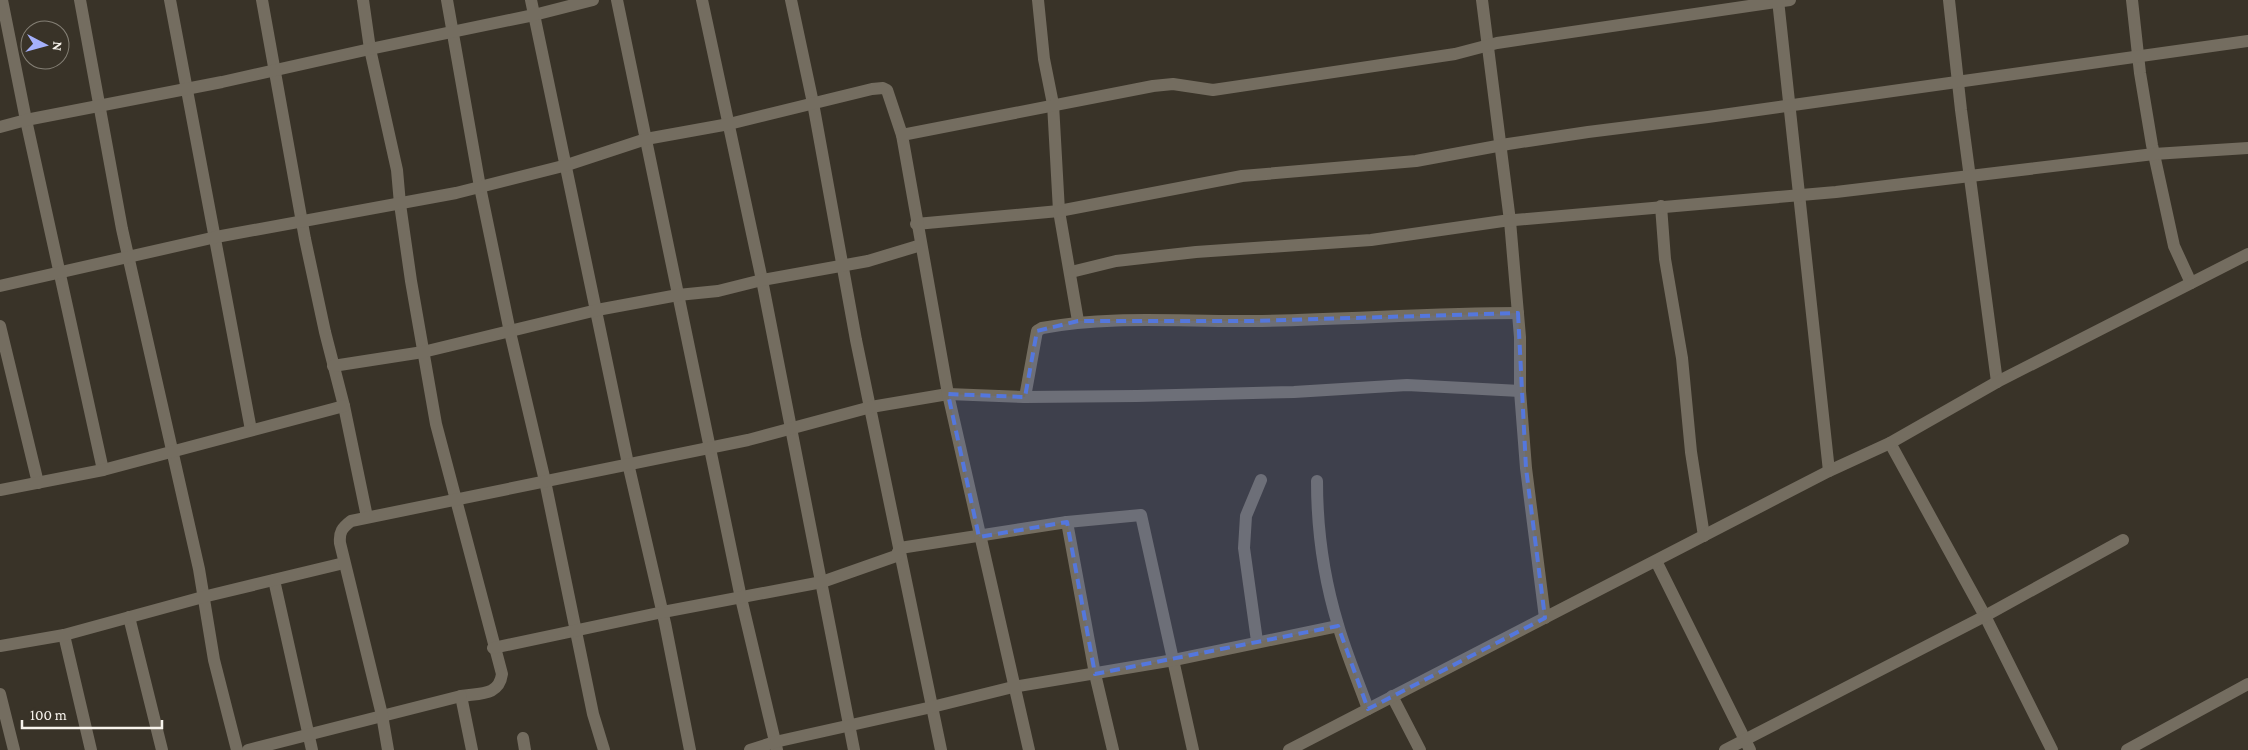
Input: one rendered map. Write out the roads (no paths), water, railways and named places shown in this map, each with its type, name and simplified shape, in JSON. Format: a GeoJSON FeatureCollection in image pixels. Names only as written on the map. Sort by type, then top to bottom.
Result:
{"type":"FeatureCollection","features":[{"type":"Feature","properties":{"kind":"street"},"geometry":{"type":"LineString","coordinates":[[2,0],[26,120],[103,470]]}},
{"type":"Feature","properties":{"kind":"street"},"geometry":{"type":"LineString","coordinates":[[80,0],[128,257],[204,597],[214,660],[237,750]]}},
{"type":"Feature","properties":{"kind":"street"},"geometry":{"type":"LineString","coordinates":[[170,0],[251,430]]}},
{"type":"Feature","properties":{"kind":"street"},"geometry":{"type":"LineString","coordinates":[[262,0],[302,220],[367,517]]}},
{"type":"Feature","properties":{"kind":"street"},"geometry":{"type":"LineString","coordinates":[[248,750],[382,715],[489,691],[500,684],[502,674],[493,648],[436,424],[400,204],[398,170],[370,48],[363,0]]}},
{"type":"Feature","properties":{"kind":"street"},"geometry":{"type":"LineString","coordinates":[[447,0],[480,187],[510,332],[545,481],[593,714],[604,750]]}},
{"type":"Feature","properties":{"kind":"street"},"geometry":{"type":"LineString","coordinates":[[531,0],[628,464],[663,612],[690,750]]}},
{"type":"Feature","properties":{"kind":"street"},"geometry":{"type":"LineString","coordinates":[[0,127],[26,120],[187,89],[370,48],[534,15],[593,0]]}},
{"type":"Feature","properties":{"kind":"street"},"geometry":{"type":"LineString","coordinates":[[617,0],[740,598],[776,746]]}},
{"type":"Feature","properties":{"kind":"street"},"geometry":{"type":"LineString","coordinates":[[702,0],[762,280],[854,750]]}},
{"type":"Feature","properties":{"kind":"street"},"geometry":{"type":"LineString","coordinates":[[791,0],[813,103],[841,264],[941,750]]}},
{"type":"Feature","properties":{"kind":"street"},"geometry":{"type":"LineString","coordinates":[[1038,0],[1044,59],[1053,104],[1059,211],[1078,321]]}},
{"type":"Feature","properties":{"kind":"street"},"geometry":{"type":"LineString","coordinates":[[1482,0],[1510,221],[1518,313],[1520,391],[1526,468],[1545,618]]}},
{"type":"Feature","properties":{"kind":"street"},"geometry":{"type":"LineString","coordinates":[[1949,0],[1997,382]]}},
{"type":"Feature","properties":{"kind":"street"},"geometry":{"type":"LineString","coordinates":[[2132,0],[2138,56],[2154,154],[2174,246],[2191,283]]}},
{"type":"Feature","properties":{"kind":"street"},"geometry":{"type":"LineString","coordinates":[[902,135],[1153,86],[1173,84],[1213,90],[1455,54],[1489,45],[1782,1],[1788,105],[1800,195],[1828,471]]}},
{"type":"Feature","properties":{"kind":"street"},"geometry":{"type":"LineString","coordinates":[[916,224],[1059,211],[1242,176],[1416,161],[1500,145],[2248,41]]}},
{"type":"Feature","properties":{"kind":"street"},"geometry":{"type":"LineString","coordinates":[[0,286],[216,237],[302,220],[400,204],[480,187],[567,165],[646,139],[729,124],[883,88],[887,90],[902,135],[916,224],[948,394],[1028,750]]}},
{"type":"Feature","properties":{"kind":"street"},"geometry":{"type":"LineString","coordinates":[[1071,272],[1116,261],[1196,252],[1371,240],[1510,221],[1800,195],[2154,154],[2248,148]]}},
{"type":"Feature","properties":{"kind":"street"},"geometry":{"type":"LineString","coordinates":[[1661,206],[1665,259],[1682,358],[1691,452],[1704,536]]}},
{"type":"Feature","properties":{"kind":"street"},"geometry":{"type":"LineString","coordinates":[[333,366],[424,352],[597,310],[678,295],[718,291],[841,264],[868,261],[920,245]]}},
{"type":"Feature","properties":{"kind":"street"},"geometry":{"type":"LineString","coordinates":[[1289,750],[1828,471],[1890,443],[1997,382],[2248,254]]}},
{"type":"Feature","properties":{"kind":"street"},"geometry":{"type":"LineString","coordinates":[[1025,397],[1037,331],[1042,328],[1078,321],[1253,321],[1452,313],[1518,313]]}},
{"type":"Feature","properties":{"kind":"street"},"geometry":{"type":"LineString","coordinates":[[0,326],[38,483]]}},
{"type":"Feature","properties":{"kind":"street"},"geometry":{"type":"LineString","coordinates":[[388,750],[382,715],[344,563],[339,534],[343,527],[351,522],[367,517],[710,448],[791,429],[870,407],[948,394],[1025,397],[1285,392],[1407,385],[1520,391]]}},
{"type":"Feature","properties":{"kind":"street"},"geometry":{"type":"LineString","coordinates":[[0,490],[103,470],[344,406]]}},
{"type":"Feature","properties":{"kind":"street"},"geometry":{"type":"LineString","coordinates":[[1890,443],[1985,616],[2052,750]]}},
{"type":"Feature","properties":{"kind":"street"},"geometry":{"type":"LineString","coordinates":[[1256,641],[1244,548],[1246,516],[1261,480]]}},
{"type":"Feature","properties":{"kind":"street"},"geometry":{"type":"LineString","coordinates":[[1317,481],[1317,517],[1338,626],[1368,709]]}},
{"type":"Feature","properties":{"kind":"street"},"geometry":{"type":"LineString","coordinates":[[900,548],[1067,522],[1141,515],[1193,750]]}},
{"type":"Feature","properties":{"kind":"street"},"geometry":{"type":"LineString","coordinates":[[1067,522],[1095,674],[1112,750]]}},
{"type":"Feature","properties":{"kind":"street"},"geometry":{"type":"LineString","coordinates":[[1725,750],[1748,745],[2123,540]]}},
{"type":"Feature","properties":{"kind":"street"},"geometry":{"type":"LineString","coordinates":[[493,648],[663,612],[822,582],[896,556],[900,548]]}},
{"type":"Feature","properties":{"kind":"street"},"geometry":{"type":"LineString","coordinates":[[1656,561],[1748,745]]}},
{"type":"Feature","properties":{"kind":"street"},"geometry":{"type":"LineString","coordinates":[[0,646],[64,635],[204,597],[344,563]]}},
{"type":"Feature","properties":{"kind":"street"},"geometry":{"type":"LineString","coordinates":[[274,580],[312,750]]}},
{"type":"Feature","properties":{"kind":"street"},"geometry":{"type":"LineString","coordinates":[[129,618],[162,750]]}},
{"type":"Feature","properties":{"kind":"street"},"geometry":{"type":"LineString","coordinates":[[750,750],[776,746],[848,726],[1013,686],[1174,660],[1256,641],[1338,626]]}},
{"type":"Feature","properties":{"kind":"street"},"geometry":{"type":"LineString","coordinates":[[64,635],[91,750]]}},
{"type":"Feature","properties":{"kind":"street"},"geometry":{"type":"LineString","coordinates":[[2127,750],[2248,684]]}},
{"type":"Feature","properties":{"kind":"street"},"geometry":{"type":"LineString","coordinates":[[0,694],[14,750]]}},
{"type":"Feature","properties":{"kind":"street"},"geometry":{"type":"LineString","coordinates":[[462,696],[472,750]]}},
{"type":"Feature","properties":{"kind":"street"},"geometry":{"type":"LineString","coordinates":[[1392,696],[1420,750]]}}]}
